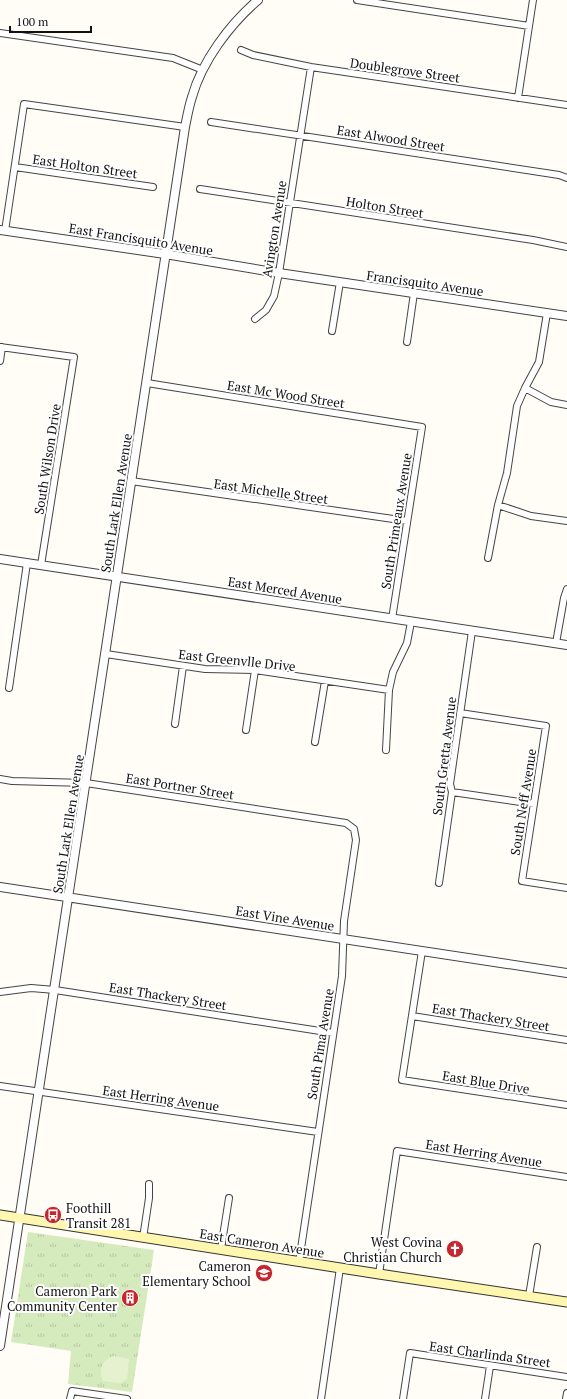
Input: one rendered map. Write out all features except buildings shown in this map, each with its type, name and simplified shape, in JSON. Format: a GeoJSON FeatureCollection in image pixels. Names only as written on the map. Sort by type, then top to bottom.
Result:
{"type":"FeatureCollection","features":[{"type":"Feature","properties":{"kind":"main road","name":"East Cameron Avenue"},"geometry":{"type":"LineString","coordinates":[[0,1215],[567,1302]]}},
{"type":"Feature","properties":{"kind":"street"},"geometry":{"type":"LineString","coordinates":[[357,0],[529,26]]}},
{"type":"Feature","properties":{"kind":"street"},"geometry":{"type":"LineString","coordinates":[[518,98],[532,0]]}},
{"type":"Feature","properties":{"kind":"street"},"geometry":{"type":"LineString","coordinates":[[2,231],[15,167],[24,104],[185,127],[192,97],[203,70],[220,42],[254,1]]}},
{"type":"Feature","properties":{"kind":"street"},"geometry":{"type":"LineString","coordinates":[[0,33],[173,58],[203,70]]}},
{"type":"Feature","properties":{"kind":"street","name":"Doublegrove Street"},"geometry":{"type":"LineString","coordinates":[[241,50],[253,55],[311,67],[567,105]]}},
{"type":"Feature","properties":{"kind":"street","name":"Avington Avenue"},"geometry":{"type":"LineString","coordinates":[[256,319],[266,310],[274,296],[279,273],[311,67]]}},
{"type":"Feature","properties":{"kind":"street","name":"East Alwood Street"},"geometry":{"type":"LineString","coordinates":[[211,122],[551,174],[567,178]]}},
{"type":"Feature","properties":{"kind":"street","name":"South Lark Ellen Avenue"},"geometry":{"type":"LineString","coordinates":[[0,1346],[185,127]]}},
{"type":"Feature","properties":{"kind":"street","name":"East Holton Street"},"geometry":{"type":"LineString","coordinates":[[15,167],[152,187]]}},
{"type":"Feature","properties":{"kind":"street","name":"Holton Street"},"geometry":{"type":"LineString","coordinates":[[200,189],[533,240],[567,247]]}},
{"type":"Feature","properties":{"kind":"street","name":"East Francisquito Avenue"},"geometry":{"type":"LineString","coordinates":[[2,231],[165,254],[279,273]]}},
{"type":"Feature","properties":{"kind":"street","name":"Francisquito Avenue"},"geometry":{"type":"LineString","coordinates":[[279,273],[567,316]]}},
{"type":"Feature","properties":{"kind":"street"},"geometry":{"type":"LineString","coordinates":[[332,331],[340,282]]}},
{"type":"Feature","properties":{"kind":"street"},"geometry":{"type":"LineString","coordinates":[[407,342],[414,294]]}},
{"type":"Feature","properties":{"kind":"street"},"geometry":{"type":"LineString","coordinates":[[488,558],[498,505],[507,473],[517,406],[539,362],[547,313]]}},
{"type":"Feature","properties":{"kind":"street"},"geometry":{"type":"LineString","coordinates":[[0,361],[1,347]]}},
{"type":"Feature","properties":{"kind":"street","name":"South Wilson Drive"},"geometry":{"type":"LineString","coordinates":[[1,347],[74,357],[41,565]]}},
{"type":"Feature","properties":{"kind":"street","name":"East Mc Wood Street"},"geometry":{"type":"LineString","coordinates":[[147,383],[422,427]]}},
{"type":"Feature","properties":{"kind":"street"},"geometry":{"type":"LineString","coordinates":[[525,388],[551,402],[567,405]]}},
{"type":"Feature","properties":{"kind":"street","name":"South Primeaux Avenue"},"geometry":{"type":"LineString","coordinates":[[392,619],[422,427]]}},
{"type":"Feature","properties":{"kind":"street","name":"East Michelle Street"},"geometry":{"type":"LineString","coordinates":[[131,482],[407,522]]}},
{"type":"Feature","properties":{"kind":"street"},"geometry":{"type":"LineString","coordinates":[[498,505],[531,516],[567,521]]}},
{"type":"Feature","properties":{"kind":"street","name":"East Merced Avenue"},"geometry":{"type":"LineString","coordinates":[[0,559],[567,645]]}},
{"type":"Feature","properties":{"kind":"street"},"geometry":{"type":"LineString","coordinates":[[9,688],[27,563]]}},
{"type":"Feature","properties":{"kind":"street"},"geometry":{"type":"LineString","coordinates":[[556,643],[567,589]]}},
{"type":"Feature","properties":{"kind":"street"},"geometry":{"type":"LineString","coordinates":[[386,750],[389,690],[393,672],[407,643],[410,622]]}},
{"type":"Feature","properties":{"kind":"street","name":"South Gretta Avenue"},"geometry":{"type":"LineString","coordinates":[[439,882],[452,792],[450,784],[472,631]]}},
{"type":"Feature","properties":{"kind":"street","name":"East Greenvlle Drive"},"geometry":{"type":"LineString","coordinates":[[106,654],[205,669],[255,670],[389,690]]}},
{"type":"Feature","properties":{"kind":"street"},"geometry":{"type":"LineString","coordinates":[[175,724],[183,666]]}},
{"type":"Feature","properties":{"kind":"street"},"geometry":{"type":"LineString","coordinates":[[246,730],[255,670]]}},
{"type":"Feature","properties":{"kind":"street"},"geometry":{"type":"LineString","coordinates":[[315,742],[325,681]]}},
{"type":"Feature","properties":{"kind":"street","name":"South Neff Avenue"},"geometry":{"type":"LineString","coordinates":[[460,713],[546,726],[522,881],[567,888]]}},
{"type":"Feature","properties":{"kind":"street","name":"East Portner Street"},"geometry":{"type":"LineString","coordinates":[[0,779],[12,781],[86,783],[346,823],[354,830]]}},
{"type":"Feature","properties":{"kind":"street"},"geometry":{"type":"LineString","coordinates":[[452,792],[534,804]]}},
{"type":"Feature","properties":{"kind":"street","name":"South Pima Avenue"},"geometry":{"type":"LineString","coordinates":[[299,1262],[342,976],[344,921],[356,840],[354,830]]}},
{"type":"Feature","properties":{"kind":"street","name":"East Vine Avenue"},"geometry":{"type":"LineString","coordinates":[[0,887],[567,973]]}},
{"type":"Feature","properties":{"kind":"street"},"geometry":{"type":"LineString","coordinates":[[412,1016],[422,951]]}},
{"type":"Feature","properties":{"kind":"street","name":"East Thackery Street"},"geometry":{"type":"LineString","coordinates":[[0,992],[31,988],[55,990],[333,1033]]}},
{"type":"Feature","properties":{"kind":"street","name":"East Thackery Street"},"geometry":{"type":"LineString","coordinates":[[412,1016],[567,1040]]}},
{"type":"Feature","properties":{"kind":"street","name":"East Blue Drive"},"geometry":{"type":"LineString","coordinates":[[412,1016],[402,1080],[567,1105]]}},
{"type":"Feature","properties":{"kind":"street","name":"East Herring Avenue"},"geometry":{"type":"LineString","coordinates":[[0,1086],[318,1132]]}},
{"type":"Feature","properties":{"kind":"street","name":"East Herring Avenue"},"geometry":{"type":"LineString","coordinates":[[379,1274],[397,1150],[567,1177]]}},
{"type":"Feature","properties":{"kind":"street"},"geometry":{"type":"LineString","coordinates":[[143,1238],[149,1198],[149,1184]]}},
{"type":"Feature","properties":{"kind":"street"},"geometry":{"type":"LineString","coordinates":[[221,1249],[229,1198]]}},
{"type":"Feature","properties":{"kind":"street"},"geometry":{"type":"LineString","coordinates":[[529,1296],[537,1247]]}},
{"type":"Feature","properties":{"kind":"street"},"geometry":{"type":"LineString","coordinates":[[321,1399],[340,1268]]}},
{"type":"Feature","properties":{"kind":"street","name":"East Charlinda Street"},"geometry":{"type":"LineString","coordinates":[[403,1399],[410,1353],[567,1377]]}},
{"type":"Feature","properties":{"kind":"street"},"geometry":{"type":"LineString","coordinates":[[485,1399],[490,1366]]}},
{"type":"Feature","properties":{"kind":"street"},"geometry":{"type":"LineString","coordinates":[[70,1399],[72,1390],[127,1399]]}},
{"type":"Feature","properties":{"kind":"street"},"geometry":{"type":"LineString","coordinates":[[566,1399],[567,1393]]}},
{"type":"Feature","properties":{"kind":"green space"},"geometry":{"type":"Polygon","coordinates":[[[28,1232],[154,1250],[132,1392],[68,1384],[71,1351],[11,1342],[28,1232]]]}},
{"type":"Feature","properties":{"kind":"green space"},"geometry":{"type":"Polygon","coordinates":[[[114,1356],[129,1359],[127,1379],[120,1383],[103,1381],[101,1373],[104,1362],[110,1357],[114,1356]]]}},
{"type":"Feature","properties":{"kind":"place","name":"Foothill Transit 281"},"geometry":{"type":"Point","coordinates":[53,1215]}},
{"type":"Feature","properties":{"kind":"place","name":"West Covina Christian Church"},"geometry":{"type":"Point","coordinates":[455,1249]}},
{"type":"Feature","properties":{"kind":"place","name":"Cameron Elementary School"},"geometry":{"type":"Point","coordinates":[264,1273]}},
{"type":"Feature","properties":{"kind":"place","name":"Cameron Park Community Center"},"geometry":{"type":"Point","coordinates":[130,1298]}}]}
